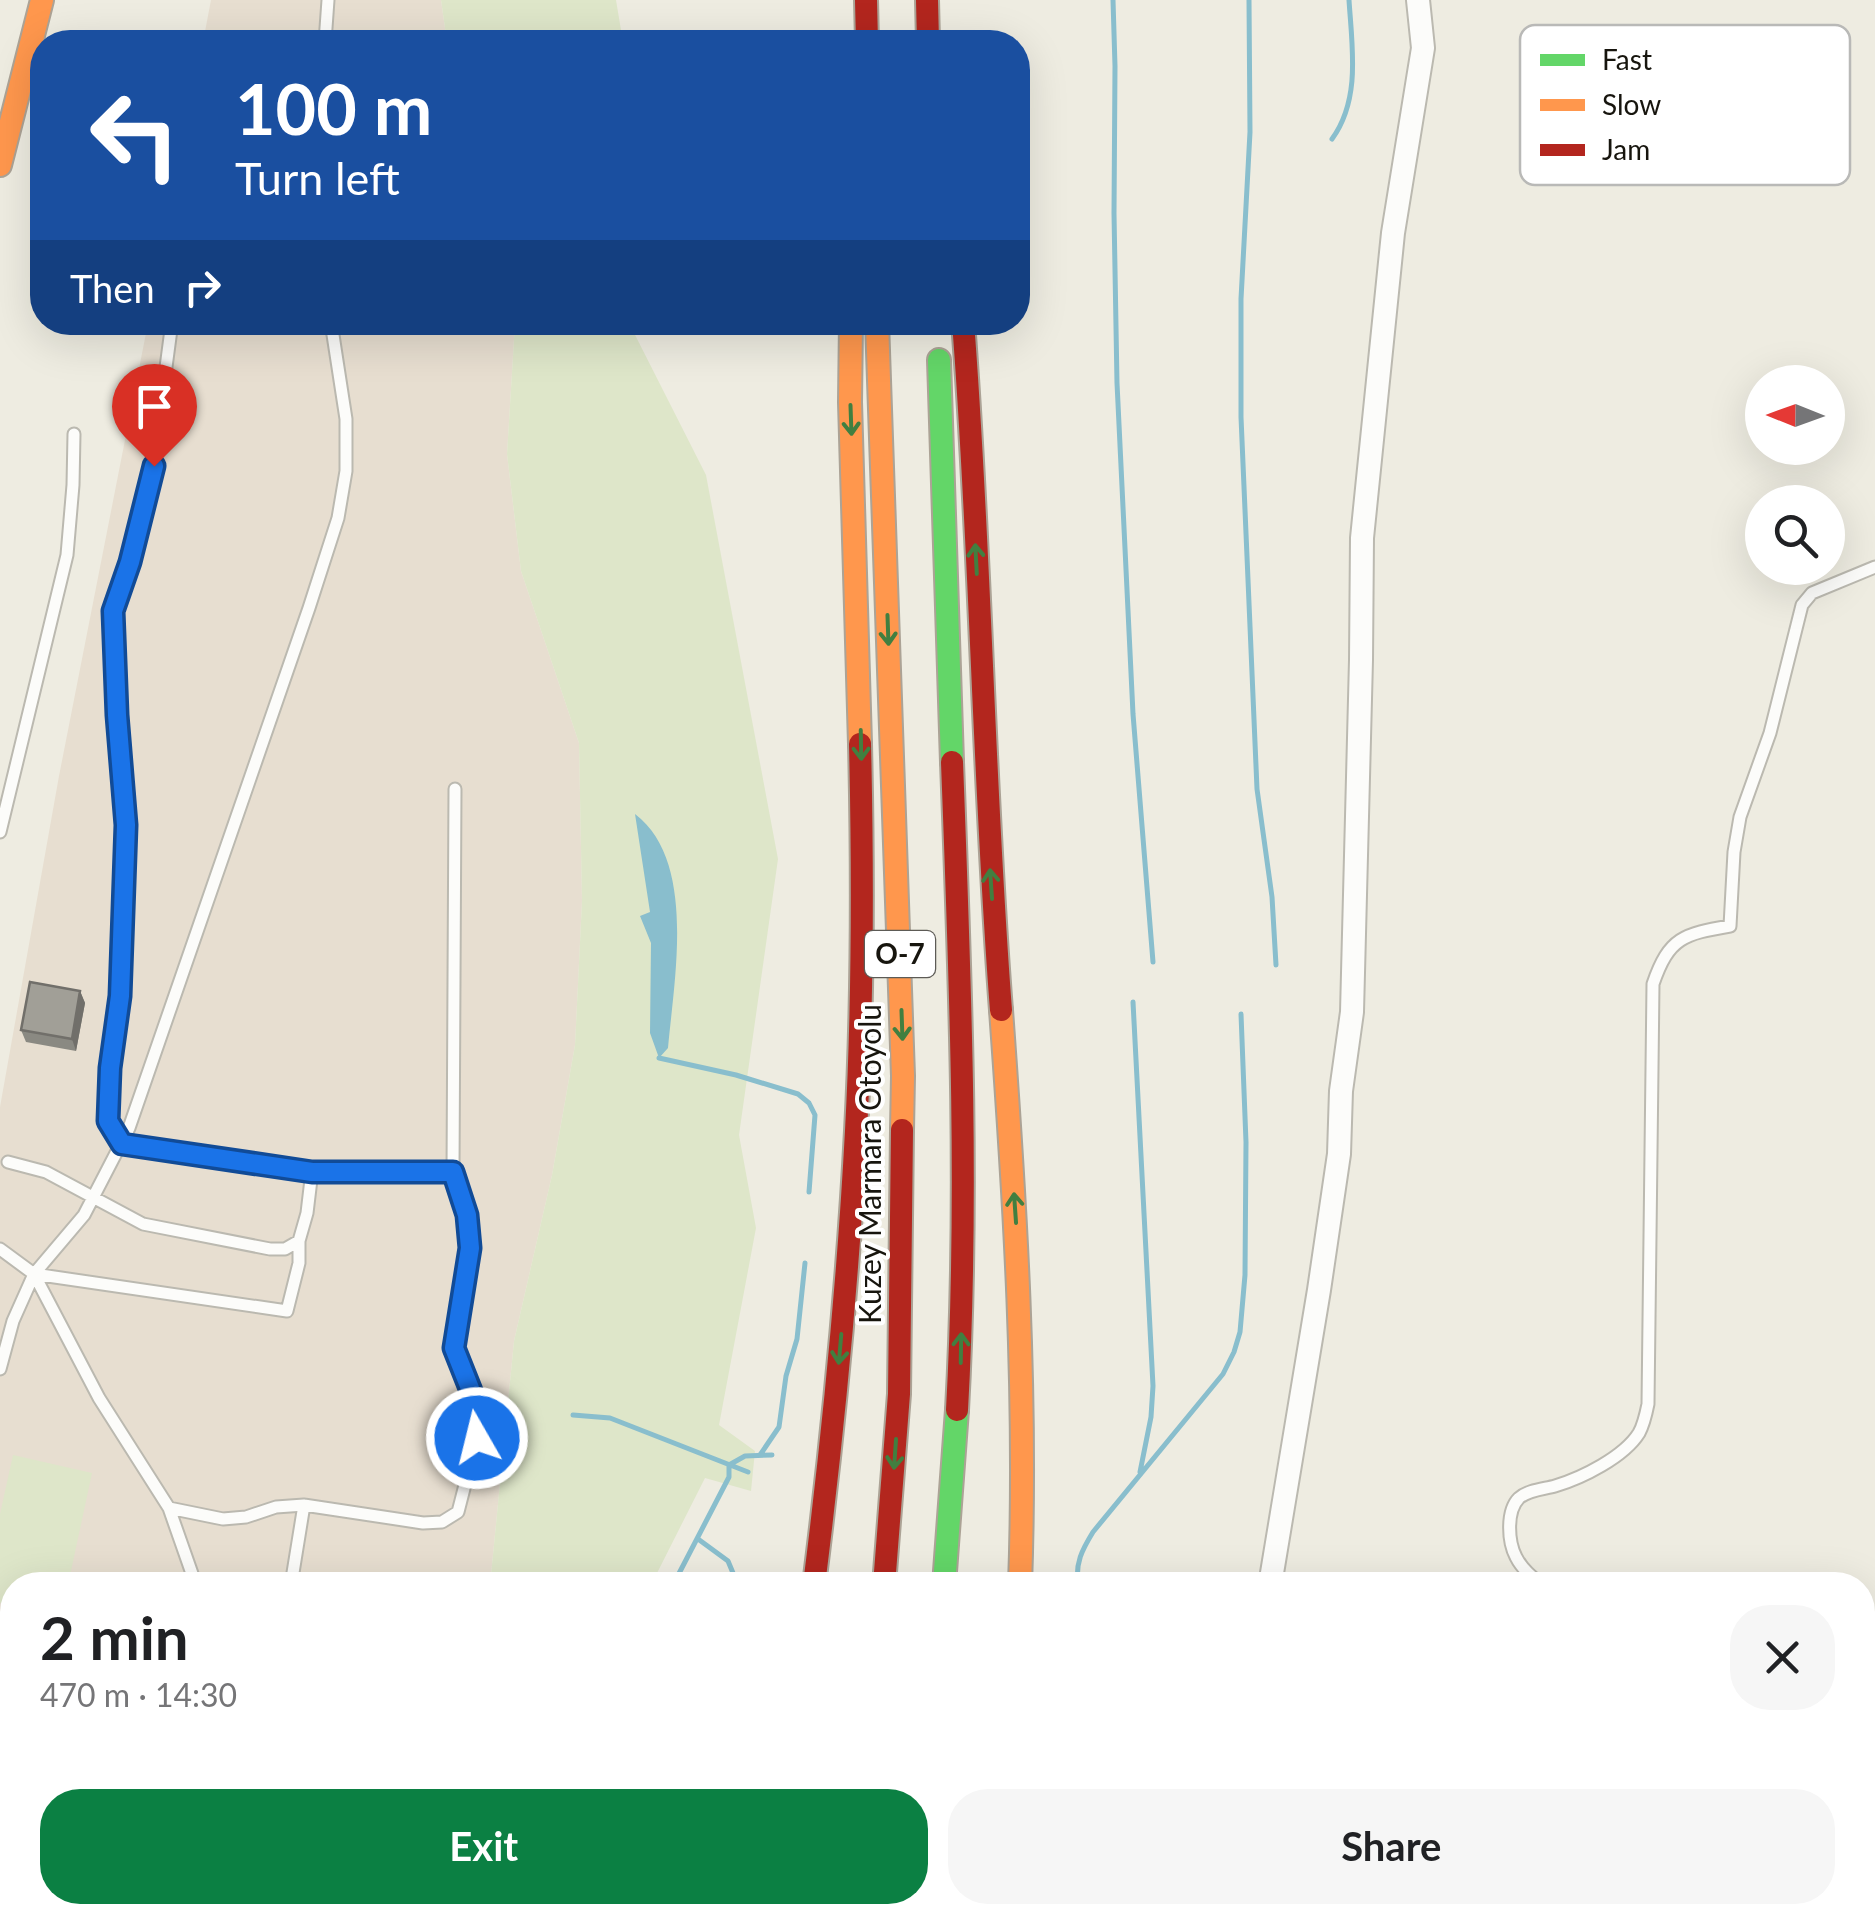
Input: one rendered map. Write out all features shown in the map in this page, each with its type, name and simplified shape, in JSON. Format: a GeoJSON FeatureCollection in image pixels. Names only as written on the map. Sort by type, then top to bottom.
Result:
{"type":"FeatureCollection","features":[{"type":"Feature","properties":{"kind":"highway"},"geometry":{"type":"LineString","coordinates":[[34,30],[42,0]]}},
{"type":"Feature","properties":{"kind":"highway"},"geometry":{"type":"LineString","coordinates":[[866,0],[867,30]]}},
{"type":"Feature","properties":{"kind":"highway"},"geometry":{"type":"LineString","coordinates":[[927,0],[928,30]]}},
{"type":"Feature","properties":{"kind":"highway"},"geometry":{"type":"LineString","coordinates":[[0,164],[30,47]]}},
{"type":"Feature","properties":{"kind":"highway"},"geometry":{"type":"LineString","coordinates":[[816,1572],[838,1377],[862,937],[851,335]]}},
{"type":"Feature","properties":{"kind":"highway","name":"Kuzey Marmara Otoyolu"},"geometry":{"type":"LineString","coordinates":[[877,335],[904,1076],[899,1394],[885,1572]]}},
{"type":"Feature","properties":{"kind":"highway"},"geometry":{"type":"LineString","coordinates":[[964,335],[984,778],[1018,1269],[1024,1428],[1020,1572]]}},
{"type":"Feature","properties":{"kind":"highway","name":"O-7"},"geometry":{"type":"LineString","coordinates":[[938,342],[961,1028],[962,1187],[960,1364],[945,1572]]}},
{"type":"Feature","properties":{"kind":"highway"},"geometry":{"type":"LineString","coordinates":[[1018,1269],[1036,1366],[1036,1572]]}},
{"type":"Feature","properties":{"kind":"highway"},"geometry":{"type":"LineString","coordinates":[[802,1572],[828,1469]]}},
{"type":"Feature","properties":{"kind":"street"},"geometry":{"type":"LineString","coordinates":[[1272,1572],[1339,1154],[1341,1091],[1352,1012],[1362,538],[1394,233],[1422,48],[1418,0]]}},
{"type":"Feature","properties":{"kind":"lane"},"geometry":{"type":"LineString","coordinates":[[326,30],[328,0]]}},
{"type":"Feature","properties":{"kind":"lane"},"geometry":{"type":"LineString","coordinates":[[122,1144],[108,1121],[110,1068],[120,996],[126,825],[113,611],[130,562],[154,466],[170,335]]}},
{"type":"Feature","properties":{"kind":"lane"},"geometry":{"type":"LineString","coordinates":[[0,1369],[13,1320],[34,1274],[84,1216],[122,1144],[338,518],[346,471],[346,418],[333,335]]}},
{"type":"Feature","properties":{"kind":"lane"},"geometry":{"type":"LineString","coordinates":[[0,832],[67,554],[74,434]]}},
{"type":"Feature","properties":{"kind":"lane"},"geometry":{"type":"LineString","coordinates":[[1527,1572],[1513,1551],[1511,1514],[1520,1497],[1579,1478],[1602,1465],[1632,1442],[1641,1430],[1648,1404],[1650,1079],[1656,975],[1666,953],[1693,932],[1730,926],[1740,817],[1770,733],[1802,604],[1812,593],[1875,567]]}},
{"type":"Feature","properties":{"kind":"lane"},"geometry":{"type":"LineString","coordinates":[[169,1508],[223,1519],[304,1505],[423,1523],[442,1522],[458,1512],[477,1438],[477,1406],[454,1348],[470,1248],[467,1215],[453,1172],[455,789]]}},
{"type":"Feature","properties":{"kind":"lane"},"geometry":{"type":"LineString","coordinates":[[122,1144],[312,1172],[453,1172]]}},
{"type":"Feature","properties":{"kind":"lane"},"geometry":{"type":"LineString","coordinates":[[8,1162],[46,1172],[142,1224],[270,1249],[285,1249],[299,1240]]}},
{"type":"Feature","properties":{"kind":"lane"},"geometry":{"type":"LineString","coordinates":[[34,1274],[287,1311],[299,1263],[299,1240],[312,1172]]}},
{"type":"Feature","properties":{"kind":"lane"},"geometry":{"type":"LineString","coordinates":[[0,1249],[34,1274],[99,1398],[169,1508],[191,1572]]}},
{"type":"Feature","properties":{"kind":"lane"},"geometry":{"type":"LineString","coordinates":[[293,1572],[304,1505]]}},
{"type":"Feature","properties":{"kind":"shaded area"},"geometry":{"type":"Polygon","coordinates":[[[211,0],[441,0],[445,30],[205,30],[211,0]]]}},
{"type":"Feature","properties":{"kind":"shaded area"},"geometry":{"type":"Polygon","coordinates":[[[146,335],[514,335],[507,454],[521,571],[579,743],[582,901],[575,1045],[552,1175],[514,1341],[491,1572],[0,1572],[0,1107],[59,776],[146,335]]]}},
{"type":"Feature","properties":{"kind":"green space"},"geometry":{"type":"Polygon","coordinates":[[[441,0],[616,0],[621,30],[445,30],[441,0]]]}},
{"type":"Feature","properties":{"kind":"green space"},"geometry":{"type":"Polygon","coordinates":[[[514,335],[635,335],[706,475],[778,859],[739,1135],[756,1228],[719,1425],[755,1451],[751,1491],[705,1478],[658,1572],[491,1572],[514,1341],[552,1175],[575,1045],[582,901],[579,743],[521,571],[507,454],[514,335]]]}},
{"type":"Feature","properties":{"kind":"green space"},"geometry":{"type":"Polygon","coordinates":[[[13,1455],[92,1473],[71,1572],[0,1572],[0,1514],[13,1455]]]}},
{"type":"Feature","properties":{"kind":"water"},"geometry":{"type":"Polygon","coordinates":[[[635,814],[654,835],[667,861],[674,890],[677,956],[668,1048],[659,1058],[650,1033],[651,943],[640,916],[650,912],[635,814]]]}},
{"type":"Feature","properties":{"kind":"building"},"geometry":{"type":"Polygon","coordinates":[[[30,982],[80,991],[72,1039],[21,1030],[30,982]]]}},
{"type":"Feature","properties":{"kind":"waterway"},"geometry":{"type":"LineString","coordinates":[[1113,0],[1117,383],[1133,714],[1153,962]]}},
{"type":"Feature","properties":{"kind":"waterway"},"geometry":{"type":"LineString","coordinates":[[1249,0],[1250,132],[1241,299],[1241,417],[1257,789],[1272,897],[1276,965]]}},
{"type":"Feature","properties":{"kind":"waterway"},"geometry":{"type":"LineString","coordinates":[[1332,139],[1351,90],[1349,0]]}},
{"type":"Feature","properties":{"kind":"waterway"},"geometry":{"type":"LineString","coordinates":[[1133,1002],[1153,1386],[1140,1472]]}},
{"type":"Feature","properties":{"kind":"waterway"},"geometry":{"type":"LineString","coordinates":[[1078,1572],[1080,1557],[1093,1532],[1223,1374],[1240,1332],[1245,1275],[1246,1142],[1241,1014]]}},
{"type":"Feature","properties":{"kind":"waterway"},"geometry":{"type":"LineString","coordinates":[[659,1058],[736,1075],[798,1094],[809,1103],[815,1115],[809,1192]]}},
{"type":"Feature","properties":{"kind":"waterway"},"geometry":{"type":"LineString","coordinates":[[760,1455],[779,1427],[786,1376],[797,1339],[805,1263]]}},
{"type":"Feature","properties":{"kind":"waterway"},"geometry":{"type":"LineString","coordinates":[[573,1415],[610,1418],[748,1472]]}},
{"type":"Feature","properties":{"kind":"waterway"},"geometry":{"type":"LineString","coordinates":[[729,1465],[745,1456],[772,1455]]}},
{"type":"Feature","properties":{"kind":"waterway"},"geometry":{"type":"LineString","coordinates":[[680,1572],[729,1477],[729,1466]]}},
{"type":"Feature","properties":{"kind":"waterway"},"geometry":{"type":"LineString","coordinates":[[698,1539],[728,1561],[733,1572]]}},
{"type":"Feature","properties":{"kind":"traffic: fast"},"geometry":{"type":"LineString","coordinates":[[939,360],[952,762]]}},
{"type":"Feature","properties":{"kind":"traffic: fast"},"geometry":{"type":"LineString","coordinates":[[945,1572],[957,1410]]}},
{"type":"Feature","properties":{"kind":"traffic: slow"},"geometry":{"type":"LineString","coordinates":[[34,30],[42,0]]}},
{"type":"Feature","properties":{"kind":"traffic: slow"},"geometry":{"type":"LineString","coordinates":[[0,165],[30,47]]}},
{"type":"Feature","properties":{"kind":"traffic: slow"},"geometry":{"type":"LineString","coordinates":[[851,335],[860,744]]}},
{"type":"Feature","properties":{"kind":"traffic: slow"},"geometry":{"type":"LineString","coordinates":[[877,335],[902,1130]]}},
{"type":"Feature","properties":{"kind":"traffic: slow"},"geometry":{"type":"LineString","coordinates":[[1001,1010],[1021,1369],[1020,1572]]}},
{"type":"Feature","properties":{"kind":"traffic: jam"},"geometry":{"type":"LineString","coordinates":[[866,0],[867,30]]}},
{"type":"Feature","properties":{"kind":"traffic: jam"},"geometry":{"type":"LineString","coordinates":[[927,0],[928,30]]}},
{"type":"Feature","properties":{"kind":"traffic: jam"},"geometry":{"type":"LineString","coordinates":[[964,335],[1001,1010]]}},
{"type":"Feature","properties":{"kind":"traffic: jam"},"geometry":{"type":"LineString","coordinates":[[815,1572],[839,1358],[856,1131],[862,938],[860,744]]}},
{"type":"Feature","properties":{"kind":"traffic: jam"},"geometry":{"type":"LineString","coordinates":[[952,762],[963,1167],[957,1410]]}},
{"type":"Feature","properties":{"kind":"traffic: jam"},"geometry":{"type":"LineString","coordinates":[[885,1572],[899,1394],[902,1130]]}},
{"type":"Feature","properties":{"kind":"route"},"geometry":{"type":"LineString","coordinates":[[154,466],[130,562],[113,611],[126,825],[120,996],[110,1068],[108,1121],[122,1144],[312,1172],[453,1172],[467,1215],[470,1248],[454,1348],[477,1406],[477,1438]]}}]}
